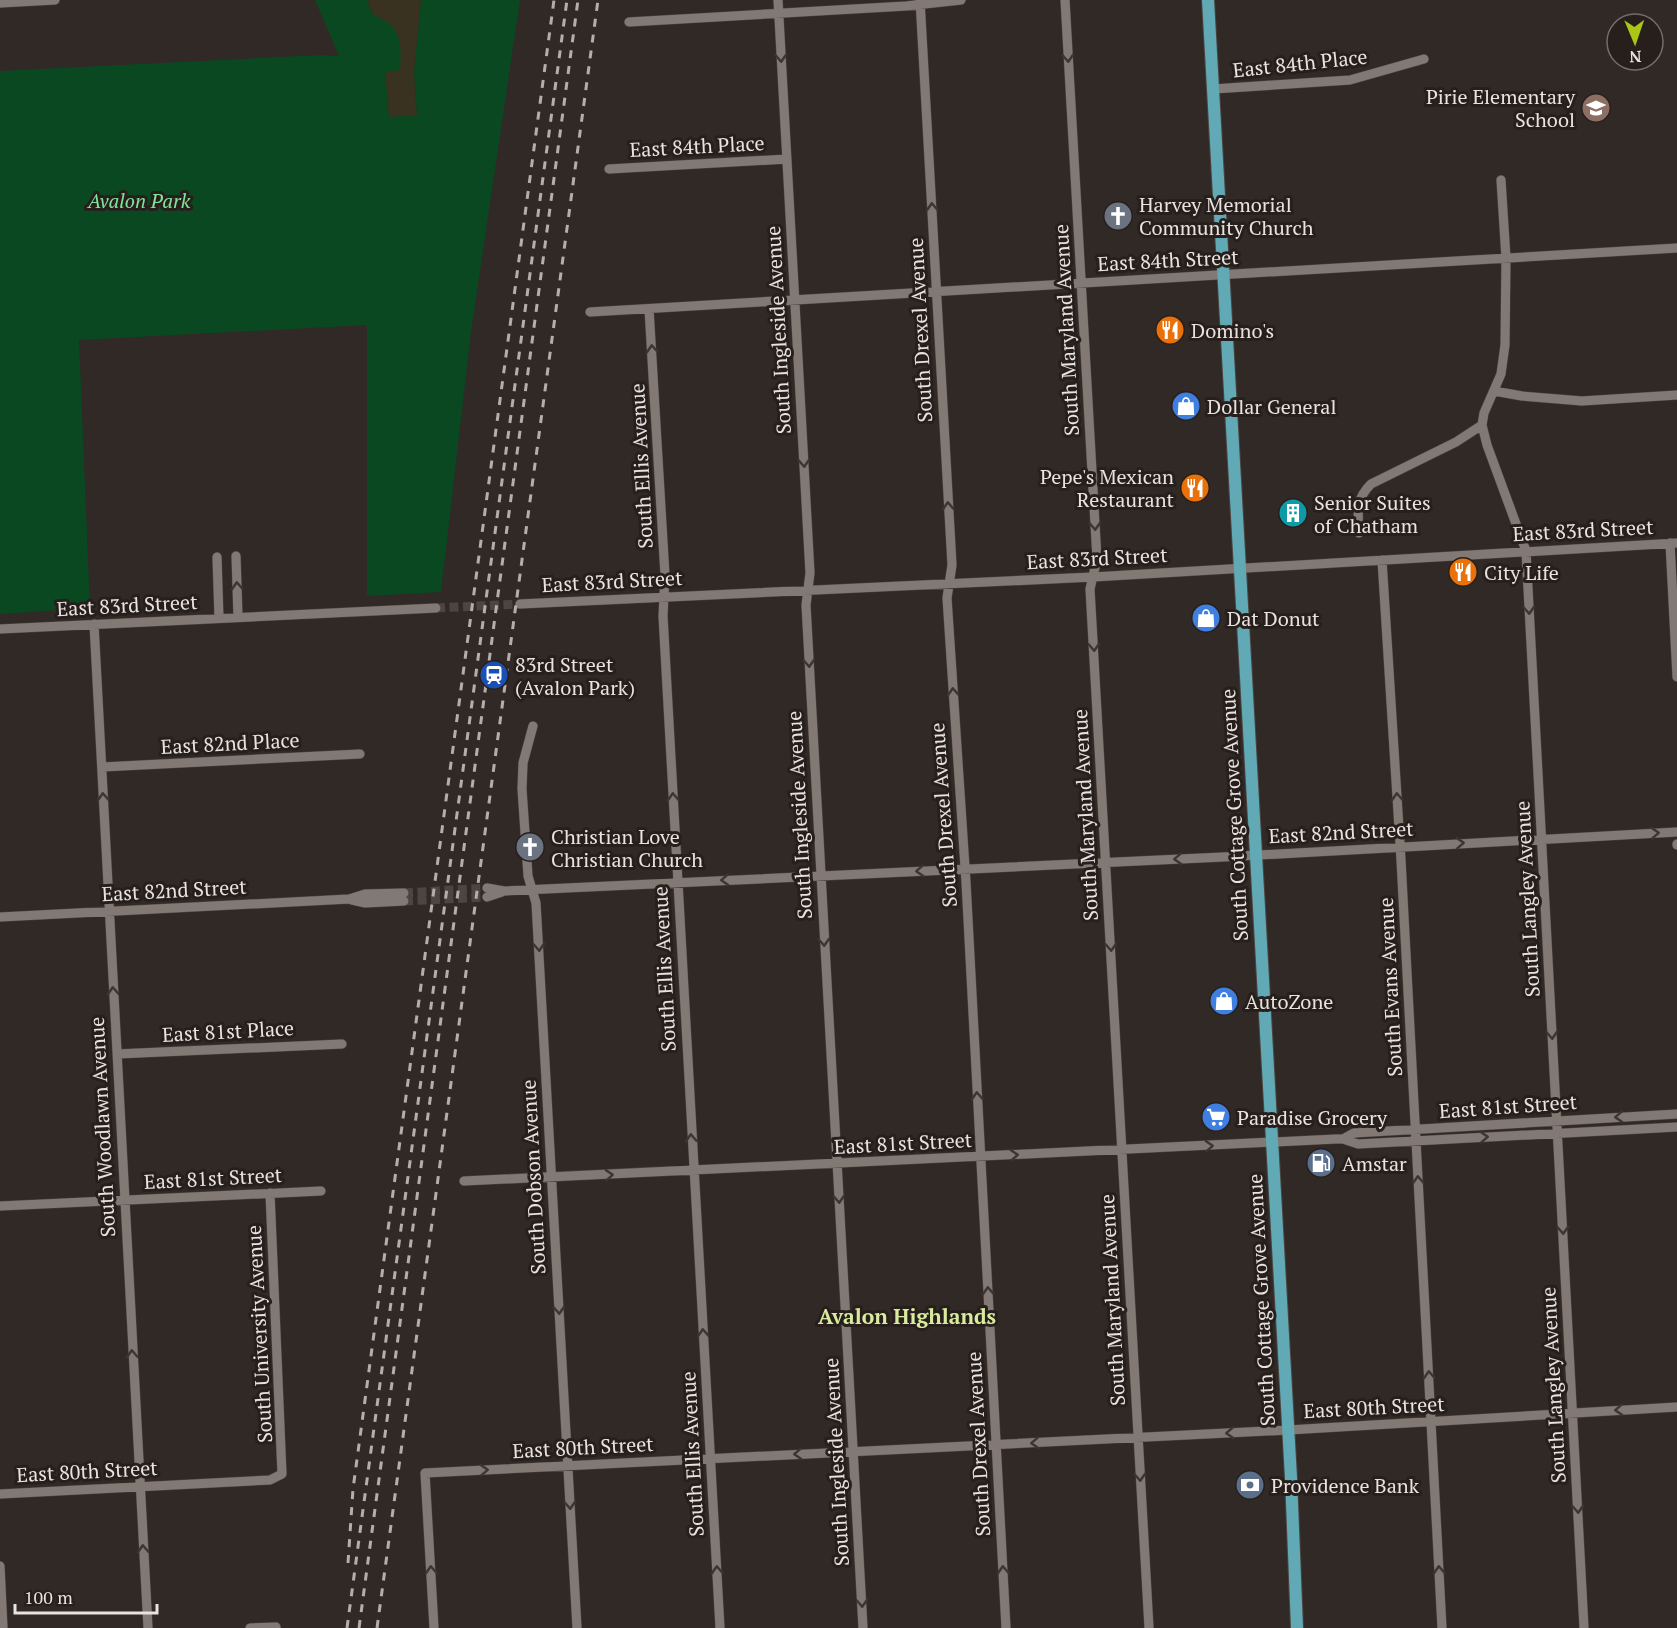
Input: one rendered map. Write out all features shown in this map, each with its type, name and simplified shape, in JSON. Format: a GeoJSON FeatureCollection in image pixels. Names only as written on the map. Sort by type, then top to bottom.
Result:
{"type":"FeatureCollection","features":[{"type":"Feature","properties":{"kind":"main road","name":"South Cottage Grove Avenue"},"geometry":{"type":"LineString","coordinates":[[1208,0],[1257,855],[1297,1628]]}},
{"type":"Feature","properties":{"kind":"street"},"geometry":{"type":"LineString","coordinates":[[0,3],[55,0]]}},
{"type":"Feature","properties":{"kind":"street","name":"South Ingleside Avenue"},"geometry":{"type":"LineString","coordinates":[[778,0],[810,573],[806,604],[863,1628]]}},
{"type":"Feature","properties":{"kind":"street"},"geometry":{"type":"LineString","coordinates":[[629,22],[961,0]]}},
{"type":"Feature","properties":{"kind":"street","name":"South Maryland Avenue"},"geometry":{"type":"LineString","coordinates":[[1065,0],[1097,559],[1090,589],[1149,1628]]}},
{"type":"Feature","properties":{"kind":"street","name":"South Drexel Avenue"},"geometry":{"type":"LineString","coordinates":[[920,2],[952,565],[947,598],[965,869],[1006,1628]]}},
{"type":"Feature","properties":{"kind":"street","name":"East 84th Place"},"geometry":{"type":"LineString","coordinates":[[1213,89],[1350,80],[1424,59]]}},
{"type":"Feature","properties":{"kind":"street","name":"East 84th Place"},"geometry":{"type":"LineString","coordinates":[[609,169],[787,159]]}},
{"type":"Feature","properties":{"kind":"street"},"geometry":{"type":"LineString","coordinates":[[1359,532],[1358,506],[1361,494],[1371,484],[1456,442],[1482,425],[1484,413],[1501,374],[1505,345],[1506,258],[1501,180]]}},
{"type":"Feature","properties":{"kind":"street","name":"East 84th Street"},"geometry":{"type":"LineString","coordinates":[[590,312],[1677,248]]}},
{"type":"Feature","properties":{"kind":"street","name":"South Ellis Avenue"},"geometry":{"type":"LineString","coordinates":[[649,309],[665,566],[663,616],[677,883],[720,1628]]}},
{"type":"Feature","properties":{"kind":"street"},"geometry":{"type":"LineString","coordinates":[[1494,391],[1522,396],[1582,401],[1677,395]]}},
{"type":"Feature","properties":{"kind":"street","name":"South Langley Avenue"},"geometry":{"type":"LineString","coordinates":[[1482,425],[1526,552],[1584,1628]]}},
{"type":"Feature","properties":{"kind":"street"},"geometry":{"type":"LineString","coordinates":[[1673,543],[1677,677]]}},
{"type":"Feature","properties":{"kind":"street","name":"East 83rd Street"},"geometry":{"type":"LineString","coordinates":[[520,604],[1093,577],[1673,543]]}},
{"type":"Feature","properties":{"kind":"street"},"geometry":{"type":"LineString","coordinates":[[236,556],[238,617]]}},
{"type":"Feature","properties":{"kind":"street"},"geometry":{"type":"LineString","coordinates":[[217,557],[219,618]]}},
{"type":"Feature","properties":{"kind":"street","name":"South Evans Avenue"},"geometry":{"type":"LineString","coordinates":[[1382,560],[1416,1130],[1442,1628]]}},
{"type":"Feature","properties":{"kind":"street","name":"East 83rd Street"},"geometry":{"type":"LineString","coordinates":[[0,629],[436,608]]}},
{"type":"Feature","properties":{"kind":"street","name":"South Woodlawn Avenue"},"geometry":{"type":"LineString","coordinates":[[94,624],[148,1628]]}},
{"type":"Feature","properties":{"kind":"street","name":"South Dobson Avenue"},"geometry":{"type":"LineString","coordinates":[[533,726],[523,763],[522,789],[528,876],[536,903],[577,1628]]}},
{"type":"Feature","properties":{"kind":"street","name":"East 82nd Place"},"geometry":{"type":"LineString","coordinates":[[102,767],[360,754]]}},
{"type":"Feature","properties":{"kind":"street","name":"East 82nd Street"},"geometry":{"type":"LineString","coordinates":[[487,892],[1106,863],[1677,832]]}},
{"type":"Feature","properties":{"kind":"street","name":"East 82nd Street"},"geometry":{"type":"LineString","coordinates":[[0,917],[349,899],[365,903],[404,897]]}},
{"type":"Feature","properties":{"kind":"street","name":"East 81st Place"},"geometry":{"type":"LineString","coordinates":[[117,1054],[342,1044]]}},
{"type":"Feature","properties":{"kind":"street","name":"East 81st Street"},"geometry":{"type":"LineString","coordinates":[[1343,1139],[1354,1133],[1677,1114]]}},
{"type":"Feature","properties":{"kind":"street","name":"East 81st Street"},"geometry":{"type":"LineString","coordinates":[[464,1181],[1272,1142],[1343,1139],[1358,1144],[1677,1127]]}},
{"type":"Feature","properties":{"kind":"street","name":"East 81st Street"},"geometry":{"type":"LineString","coordinates":[[0,1206],[321,1191]]}},
{"type":"Feature","properties":{"kind":"street","name":"South University Avenue"},"geometry":{"type":"LineString","coordinates":[[270,1193],[282,1474]]}},
{"type":"Feature","properties":{"kind":"street","name":"East 80th Street"},"geometry":{"type":"LineString","coordinates":[[434,1628],[425,1473],[1288,1430],[1677,1407]]}},
{"type":"Feature","properties":{"kind":"street","name":"East 80th Street"},"geometry":{"type":"LineString","coordinates":[[0,1494],[270,1480],[282,1474]]}},
{"type":"Feature","properties":{"kind":"street"},"geometry":{"type":"LineString","coordinates":[[0,1566],[3,1628]]}},
{"type":"Feature","properties":{"kind":"street"},"geometry":{"type":"LineString","coordinates":[[250,1628],[276,1627]]}},
{"type":"Feature","properties":{"kind":"shaded area"},"geometry":{"type":"Polygon","coordinates":[[[368,0],[421,0],[414,72],[417,116],[389,117],[385,71],[400,70],[399,43],[374,15],[368,0]]]}},
{"type":"Feature","properties":{"kind":"green space","name":"Avalon Park"},"geometry":{"type":"Polygon","coordinates":[[[315,0],[368,0],[371,11],[393,27],[398,37],[401,60],[400,70],[385,72],[389,117],[417,115],[414,72],[421,0],[520,0],[471,332],[441,592],[367,596],[367,325],[79,340],[90,608],[0,614],[0,71],[339,56],[315,0]]]}},
{"type":"Feature","properties":{"kind":"tunnel"},"geometry":{"type":"LineString","coordinates":[[436,608],[520,604]]}},
{"type":"Feature","properties":{"kind":"tunnel"},"geometry":{"type":"LineString","coordinates":[[404,893],[487,888]]}},
{"type":"Feature","properties":{"kind":"tunnel"},"geometry":{"type":"LineString","coordinates":[[404,901],[487,897]]}},
{"type":"Feature","properties":{"kind":"railway"},"geometry":{"type":"LineString","coordinates":[[348,1563],[353,1489],[554,0]]}},
{"type":"Feature","properties":{"kind":"railway"},"geometry":{"type":"LineString","coordinates":[[347,1628],[567,0]]}},
{"type":"Feature","properties":{"kind":"railway"},"geometry":{"type":"LineString","coordinates":[[359,1628],[578,0]]}},
{"type":"Feature","properties":{"kind":"railway"},"geometry":{"type":"LineString","coordinates":[[377,1628],[598,0]]}},
{"type":"Feature","properties":{"kind":"place","name":"Pirie Elementary School"},"geometry":{"type":"Point","coordinates":[1596,108]}},
{"type":"Feature","properties":{"kind":"place","name":"Harvey Memorial Community Church"},"geometry":{"type":"Point","coordinates":[1118,216]}},
{"type":"Feature","properties":{"kind":"place","name":"Domino's"},"geometry":{"type":"Point","coordinates":[1170,330]}},
{"type":"Feature","properties":{"kind":"place","name":"Dollar General"},"geometry":{"type":"Point","coordinates":[1186,406]}},
{"type":"Feature","properties":{"kind":"place","name":"Pepe's Mexican Restaurant"},"geometry":{"type":"Point","coordinates":[1195,488]}},
{"type":"Feature","properties":{"kind":"place","name":"Senior Suites of Chatham"},"geometry":{"type":"Point","coordinates":[1293,513]}},
{"type":"Feature","properties":{"kind":"place","name":"City Life"},"geometry":{"type":"Point","coordinates":[1463,572]}},
{"type":"Feature","properties":{"kind":"place","name":"Dat Donut"},"geometry":{"type":"Point","coordinates":[1206,618]}},
{"type":"Feature","properties":{"kind":"place","name":"83rd Street (Avalon Park)"},"geometry":{"type":"Point","coordinates":[494,675]}},
{"type":"Feature","properties":{"kind":"place","name":"Christian Love Christian Church"},"geometry":{"type":"Point","coordinates":[530,847]}},
{"type":"Feature","properties":{"kind":"place","name":"AutoZone"},"geometry":{"type":"Point","coordinates":[1224,1001]}},
{"type":"Feature","properties":{"kind":"place","name":"Paradise Grocery"},"geometry":{"type":"Point","coordinates":[1216,1117]}},
{"type":"Feature","properties":{"kind":"place","name":"Amstar"},"geometry":{"type":"Point","coordinates":[1321,1163]}},
{"type":"Feature","properties":{"kind":"place","name":"Providence Bank"},"geometry":{"type":"Point","coordinates":[1250,1485]}},
{"type":"Feature","properties":{"kind":"district","name":"Avalon Highlands"},"geometry":{"type":"Point","coordinates":[907,1316]}}]}
